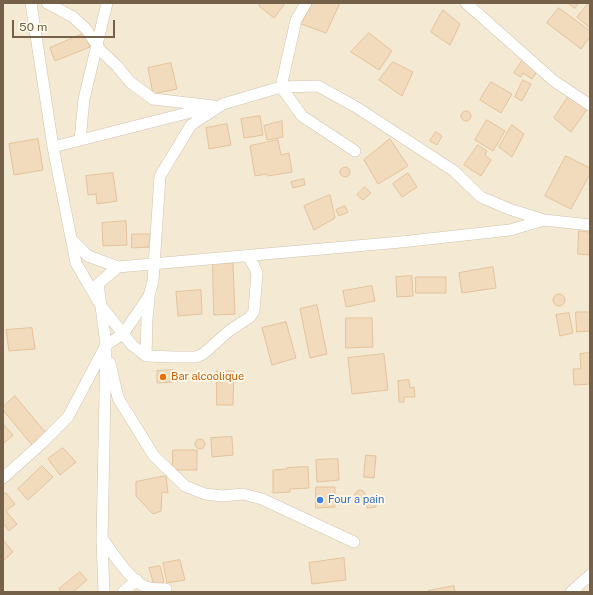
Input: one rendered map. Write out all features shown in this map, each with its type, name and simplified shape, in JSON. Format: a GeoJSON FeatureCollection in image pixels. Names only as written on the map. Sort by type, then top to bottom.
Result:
{"type":"FeatureCollection","features":[{"type":"Feature","properties":{"kind":"street"},"geometry":{"type":"LineString","coordinates":[[31,3],[53,146],[76,263],[101,306],[132,345],[146,356],[196,357],[203,354],[229,331],[250,317],[254,311],[257,274],[254,266],[247,256]]}},
{"type":"Feature","properties":{"kind":"street"},"geometry":{"type":"LineString","coordinates":[[47,3],[72,17],[86,29],[130,82],[153,99],[218,105]]}},
{"type":"Feature","properties":{"kind":"street"},"geometry":{"type":"LineString","coordinates":[[80,140],[84,99],[107,3]]}},
{"type":"Feature","properties":{"kind":"street"},"geometry":{"type":"LineString","coordinates":[[306,3],[296,20],[281,87],[302,116],[355,151]]}},
{"type":"Feature","properties":{"kind":"street"},"geometry":{"type":"LineString","coordinates":[[466,3],[554,81],[590,105]]}},
{"type":"Feature","properties":{"kind":"street"},"geometry":{"type":"LineString","coordinates":[[53,146],[218,105],[281,87],[318,86],[356,107],[454,171],[481,197],[509,209],[544,220],[590,224]]}},
{"type":"Feature","properties":{"kind":"street"},"geometry":{"type":"LineString","coordinates":[[146,356],[147,319],[149,296],[155,264],[160,176],[191,125],[218,105]]}},
{"type":"Feature","properties":{"kind":"street"},"geometry":{"type":"LineString","coordinates":[[72,240],[88,256],[118,267],[401,242],[510,230],[544,220]]}},
{"type":"Feature","properties":{"kind":"street"},"geometry":{"type":"LineString","coordinates":[[118,267],[98,284],[106,345],[118,398],[154,456],[185,486],[204,494],[222,496],[243,494],[262,499],[354,542]]}},
{"type":"Feature","properties":{"kind":"street"},"geometry":{"type":"LineString","coordinates":[[3,478],[41,444],[68,417],[106,345],[123,334],[149,296]]}},
{"type":"Feature","properties":{"kind":"street"},"geometry":{"type":"LineString","coordinates":[[104,592],[102,538],[106,345]]}},
{"type":"Feature","properties":{"kind":"street"},"geometry":{"type":"LineString","coordinates":[[102,538],[113,554],[144,587],[166,590]]}},
{"type":"Feature","properties":{"kind":"street"},"geometry":{"type":"LineString","coordinates":[[571,592],[590,575]]}},
{"type":"Feature","properties":{"kind":"street"},"geometry":{"type":"LineString","coordinates":[[123,592],[137,580]]}},
{"type":"Feature","properties":{"kind":"shaded area"},"geometry":{"type":"Polygon","coordinates":[[[3,3],[590,3],[590,592],[3,592],[3,3]]]}},
{"type":"Feature","properties":{"kind":"building"},"geometry":{"type":"Polygon","coordinates":[[[261,3],[282,3],[284,5],[274,18],[259,6],[261,3]]]}},
{"type":"Feature","properties":{"kind":"building"},"geometry":{"type":"Polygon","coordinates":[[[313,3],[340,3],[326,33],[301,24],[313,3]]]}},
{"type":"Feature","properties":{"kind":"building"},"geometry":{"type":"Polygon","coordinates":[[[568,3],[579,3],[575,8],[568,3]]]}},
{"type":"Feature","properties":{"kind":"building"},"geometry":{"type":"Polygon","coordinates":[[[590,3],[590,28],[577,17],[590,3]]]}},
{"type":"Feature","properties":{"kind":"building"},"geometry":{"type":"Polygon","coordinates":[[[559,8],[590,31],[590,37],[581,49],[547,23],[559,8]]]}},
{"type":"Feature","properties":{"kind":"building"},"geometry":{"type":"Polygon","coordinates":[[[443,10],[460,24],[450,45],[431,32],[443,10]]]}},
{"type":"Feature","properties":{"kind":"building"},"geometry":{"type":"Polygon","coordinates":[[[85,33],[90,47],[55,61],[50,48],[85,33]]]}},
{"type":"Feature","properties":{"kind":"building"},"geometry":{"type":"Polygon","coordinates":[[[369,33],[392,51],[379,70],[351,52],[369,33]]]}},
{"type":"Feature","properties":{"kind":"building"},"geometry":{"type":"Polygon","coordinates":[[[524,58],[539,68],[532,79],[523,73],[521,77],[514,73],[524,58]]]}},
{"type":"Feature","properties":{"kind":"building"},"geometry":{"type":"Polygon","coordinates":[[[393,62],[413,72],[402,96],[379,80],[393,62]]]}},
{"type":"Feature","properties":{"kind":"building"},"geometry":{"type":"Polygon","coordinates":[[[171,63],[177,89],[153,94],[148,68],[171,63]]]}},
{"type":"Feature","properties":{"kind":"building"},"geometry":{"type":"Polygon","coordinates":[[[523,80],[531,84],[522,101],[515,97],[523,80]]]}},
{"type":"Feature","properties":{"kind":"building"},"geometry":{"type":"Polygon","coordinates":[[[491,82],[512,94],[501,113],[480,100],[491,82]]]}},
{"type":"Feature","properties":{"kind":"building"},"geometry":{"type":"Polygon","coordinates":[[[568,97],[588,108],[571,132],[554,118],[568,97]]]}},
{"type":"Feature","properties":{"kind":"building"},"geometry":{"type":"Polygon","coordinates":[[[464,111],[468,111],[470,112],[470,120],[464,121],[461,118],[461,114],[464,111]]]}},
{"type":"Feature","properties":{"kind":"building"},"geometry":{"type":"Polygon","coordinates":[[[260,116],[263,135],[244,138],[241,119],[260,116]]]}},
{"type":"Feature","properties":{"kind":"building"},"geometry":{"type":"Polygon","coordinates":[[[487,120],[505,131],[493,151],[475,140],[487,120]]]}},
{"type":"Feature","properties":{"kind":"building"},"geometry":{"type":"Polygon","coordinates":[[[282,121],[283,137],[267,140],[264,126],[282,121]]]}},
{"type":"Feature","properties":{"kind":"building"},"geometry":{"type":"Polygon","coordinates":[[[227,124],[231,145],[209,149],[206,128],[227,124]]]}},
{"type":"Feature","properties":{"kind":"building"},"geometry":{"type":"Polygon","coordinates":[[[512,125],[524,134],[512,157],[499,147],[512,125]]]}},
{"type":"Feature","properties":{"kind":"building"},"geometry":{"type":"Polygon","coordinates":[[[436,132],[442,136],[437,145],[430,141],[436,132]]]}},
{"type":"Feature","properties":{"kind":"building"},"geometry":{"type":"Polygon","coordinates":[[[38,139],[43,170],[14,175],[9,144],[38,139]]]}},
{"type":"Feature","properties":{"kind":"building"},"geometry":{"type":"Polygon","coordinates":[[[390,139],[408,166],[378,184],[364,160],[390,139]]]}},
{"type":"Feature","properties":{"kind":"building"},"geometry":{"type":"Polygon","coordinates":[[[278,140],[281,155],[289,153],[292,172],[268,176],[267,174],[255,176],[250,146],[278,140]]]}},
{"type":"Feature","properties":{"kind":"building"},"geometry":{"type":"Polygon","coordinates":[[[478,145],[487,151],[485,155],[491,160],[481,176],[464,165],[478,145]]]}},
{"type":"Feature","properties":{"kind":"building"},"geometry":{"type":"Polygon","coordinates":[[[566,156],[590,168],[590,174],[571,209],[545,196],[566,156]]]}},
{"type":"Feature","properties":{"kind":"building"},"geometry":{"type":"Polygon","coordinates":[[[343,167],[347,167],[349,168],[349,176],[343,177],[340,174],[340,170],[343,167]]]}},
{"type":"Feature","properties":{"kind":"building"},"geometry":{"type":"Polygon","coordinates":[[[113,173],[117,201],[97,204],[96,194],[88,195],[86,176],[113,173]]]}},
{"type":"Feature","properties":{"kind":"building"},"geometry":{"type":"Polygon","coordinates":[[[408,173],[417,187],[402,197],[393,184],[408,173]]]}},
{"type":"Feature","properties":{"kind":"building"},"geometry":{"type":"Polygon","coordinates":[[[304,179],[305,185],[293,188],[291,182],[304,179]]]}},
{"type":"Feature","properties":{"kind":"building"},"geometry":{"type":"Polygon","coordinates":[[[365,187],[371,193],[363,200],[357,195],[365,187]]]}},
{"type":"Feature","properties":{"kind":"building"},"geometry":{"type":"Polygon","coordinates":[[[330,195],[335,218],[314,230],[304,206],[330,195]]]}},
{"type":"Feature","properties":{"kind":"building"},"geometry":{"type":"Polygon","coordinates":[[[345,206],[348,212],[339,216],[336,210],[345,206]]]}},
{"type":"Feature","properties":{"kind":"building"},"geometry":{"type":"Polygon","coordinates":[[[126,221],[127,245],[103,246],[102,223],[126,221]]]}},
{"type":"Feature","properties":{"kind":"building"},"geometry":{"type":"Polygon","coordinates":[[[579,231],[590,232],[590,255],[578,254],[579,231]]]}},
{"type":"Feature","properties":{"kind":"building"},"geometry":{"type":"Polygon","coordinates":[[[132,234],[150,234],[150,247],[132,248],[132,234]]]}},
{"type":"Feature","properties":{"kind":"building"},"geometry":{"type":"Polygon","coordinates":[[[213,263],[233,263],[235,314],[214,315],[213,263]]]}},
{"type":"Feature","properties":{"kind":"building"},"geometry":{"type":"Polygon","coordinates":[[[493,267],[496,288],[462,293],[459,273],[493,267]]]}},
{"type":"Feature","properties":{"kind":"building"},"geometry":{"type":"Polygon","coordinates":[[[412,276],[413,296],[397,297],[396,277],[412,276]]]}},
{"type":"Feature","properties":{"kind":"building"},"geometry":{"type":"Polygon","coordinates":[[[416,277],[446,277],[446,293],[416,293],[416,277]]]}},
{"type":"Feature","properties":{"kind":"building"},"geometry":{"type":"Polygon","coordinates":[[[372,286],[375,301],[346,307],[343,291],[372,286]]]}},
{"type":"Feature","properties":{"kind":"building"},"geometry":{"type":"Polygon","coordinates":[[[201,290],[202,314],[178,316],[176,292],[201,290]]]}},
{"type":"Feature","properties":{"kind":"building"},"geometry":{"type":"Polygon","coordinates":[[[561,294],[564,295],[564,305],[557,306],[554,305],[553,298],[554,295],[561,294]]]}},
{"type":"Feature","properties":{"kind":"building"},"geometry":{"type":"Polygon","coordinates":[[[317,305],[327,354],[310,358],[300,309],[317,305]]]}},
{"type":"Feature","properties":{"kind":"building"},"geometry":{"type":"Polygon","coordinates":[[[576,312],[590,312],[590,331],[577,332],[576,312]]]}},
{"type":"Feature","properties":{"kind":"building"},"geometry":{"type":"Polygon","coordinates":[[[569,313],[573,333],[560,336],[556,315],[569,313]]]}},
{"type":"Feature","properties":{"kind":"building"},"geometry":{"type":"Polygon","coordinates":[[[346,318],[372,318],[373,347],[346,348],[346,318]]]}},
{"type":"Feature","properties":{"kind":"building"},"geometry":{"type":"Polygon","coordinates":[[[286,322],[296,358],[272,365],[262,328],[286,322]]]}},
{"type":"Feature","properties":{"kind":"building"},"geometry":{"type":"Polygon","coordinates":[[[32,328],[35,349],[9,351],[6,330],[32,328]]]}},
{"type":"Feature","properties":{"kind":"building"},"geometry":{"type":"Polygon","coordinates":[[[590,353],[590,384],[574,385],[573,369],[581,369],[580,354],[590,353]]]}},
{"type":"Feature","properties":{"kind":"building"},"geometry":{"type":"Polygon","coordinates":[[[384,354],[388,390],[352,394],[348,358],[384,354]]]}},
{"type":"Feature","properties":{"kind":"building"},"geometry":{"type":"Polygon","coordinates":[[[173,370],[173,382],[157,383],[157,371],[173,370]]]}},
{"type":"Feature","properties":{"kind":"building"},"geometry":{"type":"Polygon","coordinates":[[[217,371],[234,371],[233,405],[217,405],[217,371]]]}},
{"type":"Feature","properties":{"kind":"building"},"geometry":{"type":"Polygon","coordinates":[[[409,380],[410,388],[414,387],[415,397],[404,397],[404,402],[399,402],[398,381],[409,380]]]}},
{"type":"Feature","properties":{"kind":"building"},"geometry":{"type":"Polygon","coordinates":[[[15,396],[46,433],[32,445],[3,410],[3,407],[15,396]]]}},
{"type":"Feature","properties":{"kind":"building"},"geometry":{"type":"Polygon","coordinates":[[[3,424],[13,435],[3,444],[3,424]]]}},
{"type":"Feature","properties":{"kind":"building"},"geometry":{"type":"Polygon","coordinates":[[[232,437],[233,455],[212,457],[211,438],[232,437]]]}},
{"type":"Feature","properties":{"kind":"building"},"geometry":{"type":"Polygon","coordinates":[[[198,439],[202,439],[204,440],[204,448],[198,449],[195,446],[195,442],[198,439]]]}},
{"type":"Feature","properties":{"kind":"building"},"geometry":{"type":"Polygon","coordinates":[[[63,448],[76,462],[60,475],[48,459],[63,448]]]}},
{"type":"Feature","properties":{"kind":"building"},"geometry":{"type":"Polygon","coordinates":[[[173,450],[197,450],[197,470],[173,470],[173,450]]]}},
{"type":"Feature","properties":{"kind":"building"},"geometry":{"type":"Polygon","coordinates":[[[366,455],[376,456],[374,478],[364,477],[366,455]]]}},
{"type":"Feature","properties":{"kind":"building"},"geometry":{"type":"Polygon","coordinates":[[[338,459],[339,480],[317,482],[316,460],[338,459]]]}},
{"type":"Feature","properties":{"kind":"building"},"geometry":{"type":"Polygon","coordinates":[[[42,466],[53,477],[28,500],[18,489],[42,466]]]}},
{"type":"Feature","properties":{"kind":"building"},"geometry":{"type":"Polygon","coordinates":[[[308,467],[309,488],[290,489],[290,492],[273,493],[273,470],[308,467]]]}},
{"type":"Feature","properties":{"kind":"building"},"geometry":{"type":"Polygon","coordinates":[[[166,476],[168,493],[162,492],[161,511],[153,514],[136,496],[136,482],[166,476]]]}},
{"type":"Feature","properties":{"kind":"building"},"geometry":{"type":"Polygon","coordinates":[[[316,487],[335,487],[335,507],[316,508],[316,487]]]}},
{"type":"Feature","properties":{"kind":"building"},"geometry":{"type":"Polygon","coordinates":[[[358,490],[362,490],[364,491],[364,499],[358,500],[355,497],[355,493],[358,490]]]}},
{"type":"Feature","properties":{"kind":"building"},"geometry":{"type":"Polygon","coordinates":[[[6,493],[15,504],[6,511],[17,524],[9,531],[3,523],[3,495],[6,493]]]}},
{"type":"Feature","properties":{"kind":"building"},"geometry":{"type":"Polygon","coordinates":[[[375,497],[376,507],[367,508],[366,498],[375,497]]]}},
{"type":"Feature","properties":{"kind":"building"},"geometry":{"type":"Polygon","coordinates":[[[3,540],[13,552],[3,561],[3,540]]]}},
{"type":"Feature","properties":{"kind":"building"},"geometry":{"type":"Polygon","coordinates":[[[344,558],[346,580],[312,584],[309,563],[344,558]]]}},
{"type":"Feature","properties":{"kind":"building"},"geometry":{"type":"Polygon","coordinates":[[[180,560],[185,580],[167,583],[163,563],[180,560]]]}},
{"type":"Feature","properties":{"kind":"building"},"geometry":{"type":"Polygon","coordinates":[[[160,566],[164,582],[154,585],[149,568],[160,566]]]}},
{"type":"Feature","properties":{"kind":"building"},"geometry":{"type":"Polygon","coordinates":[[[80,572],[87,580],[73,592],[62,592],[59,589],[80,572]]]}},
{"type":"Feature","properties":{"kind":"building"},"geometry":{"type":"Polygon","coordinates":[[[454,586],[455,592],[428,592],[428,591],[454,586]]]}},
{"type":"Feature","properties":{"kind":"place","name":"Bar alcoolique"},"geometry":{"type":"Point","coordinates":[163,377]}},
{"type":"Feature","properties":{"kind":"place","name":"Four a pain"},"geometry":{"type":"Point","coordinates":[320,500]}}]}
